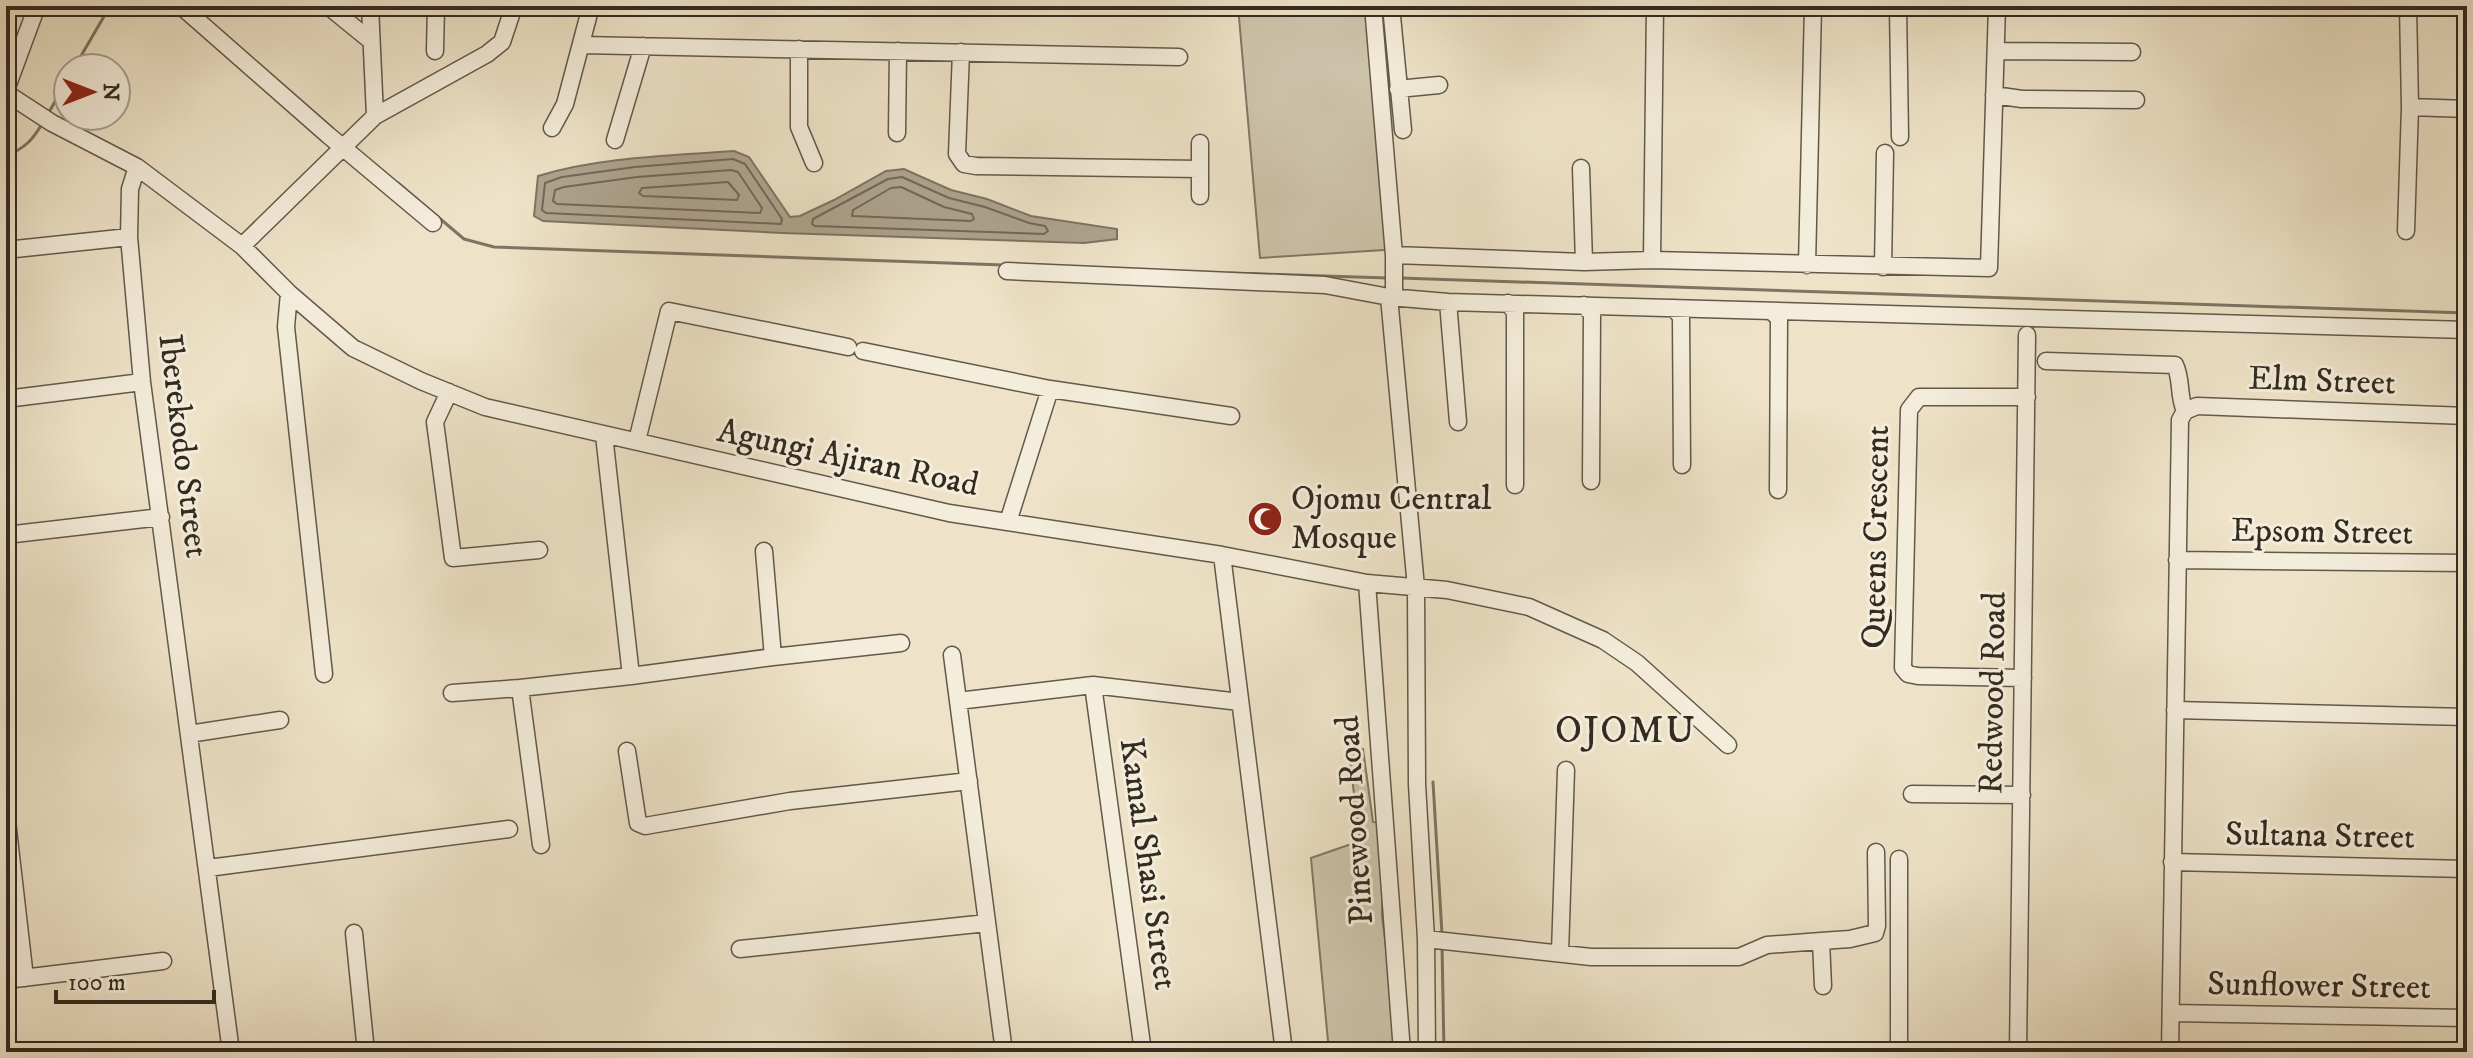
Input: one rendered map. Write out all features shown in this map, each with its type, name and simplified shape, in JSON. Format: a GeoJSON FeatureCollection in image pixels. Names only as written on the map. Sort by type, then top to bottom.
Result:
{"type":"FeatureCollection","features":[{"type":"Feature","properties":{"kind":"street"},"geometry":{"type":"LineString","coordinates":[[6,92],[37,6]]}},
{"type":"Feature","properties":{"kind":"street"},"geometry":{"type":"LineString","coordinates":[[181,6],[433,223]]}},
{"type":"Feature","properties":{"kind":"street"},"geometry":{"type":"LineString","coordinates":[[328,6],[371,41]]}},
{"type":"Feature","properties":{"kind":"street"},"geometry":{"type":"LineString","coordinates":[[370,6],[375,116]]}},
{"type":"Feature","properties":{"kind":"street"},"geometry":{"type":"LineString","coordinates":[[435,51],[436,6]]}},
{"type":"Feature","properties":{"kind":"street"},"geometry":{"type":"LineString","coordinates":[[242,246],[375,116],[487,54],[502,42],[514,6]]}},
{"type":"Feature","properties":{"kind":"street"},"geometry":{"type":"LineString","coordinates":[[552,128],[565,104],[591,6]]}},
{"type":"Feature","properties":{"kind":"street"},"geometry":{"type":"LineString","coordinates":[[1373,6],[1394,257],[1392,294],[1416,587],[1417,784],[1426,939],[1427,1052]]}},
{"type":"Feature","properties":{"kind":"street"},"geometry":{"type":"LineString","coordinates":[[1391,6],[1403,130]]}},
{"type":"Feature","properties":{"kind":"street"},"geometry":{"type":"LineString","coordinates":[[1652,260],[1655,6]]}},
{"type":"Feature","properties":{"kind":"street"},"geometry":{"type":"LineString","coordinates":[[1807,265],[1813,6]]}},
{"type":"Feature","properties":{"kind":"street"},"geometry":{"type":"LineString","coordinates":[[1898,6],[1900,137]]}},
{"type":"Feature","properties":{"kind":"street"},"geometry":{"type":"LineString","coordinates":[[1394,257],[1989,268],[1997,6]]}},
{"type":"Feature","properties":{"kind":"street"},"geometry":{"type":"LineString","coordinates":[[2406,231],[2410,107],[2408,6]]}},
{"type":"Feature","properties":{"kind":"street"},"geometry":{"type":"LineString","coordinates":[[581,45],[1179,57]]}},
{"type":"Feature","properties":{"kind":"street"},"geometry":{"type":"LineString","coordinates":[[615,140],[643,46]]}},
{"type":"Feature","properties":{"kind":"street"},"geometry":{"type":"LineString","coordinates":[[799,49],[799,127],[814,163]]}},
{"type":"Feature","properties":{"kind":"street"},"geometry":{"type":"LineString","coordinates":[[897,133],[898,51]]}},
{"type":"Feature","properties":{"kind":"street"},"geometry":{"type":"LineString","coordinates":[[1996,51],[2132,52]]}},
{"type":"Feature","properties":{"kind":"street"},"geometry":{"type":"LineString","coordinates":[[961,52],[957,154],[964,164],[1200,169]]}},
{"type":"Feature","properties":{"kind":"street"},"geometry":{"type":"LineString","coordinates":[[1381,100],[1439,85]]}},
{"type":"Feature","properties":{"kind":"street","name":"Agungi Ajiran Road"},"geometry":{"type":"LineString","coordinates":[[6,92],[46,119],[137,167],[242,246],[289,293],[353,348],[485,407],[949,513],[1222,555],[1367,583],[1447,590],[1529,607],[1603,640],[1637,663],[1728,745]]}},
{"type":"Feature","properties":{"kind":"street"},"geometry":{"type":"LineString","coordinates":[[1994,95],[2022,99],[2136,100]]}},
{"type":"Feature","properties":{"kind":"street"},"geometry":{"type":"LineString","coordinates":[[2410,107],[2467,109]]}},
{"type":"Feature","properties":{"kind":"street"},"geometry":{"type":"LineString","coordinates":[[1200,143],[1200,196]]}},
{"type":"Feature","properties":{"kind":"street"},"geometry":{"type":"LineString","coordinates":[[1883,267],[1885,153]]}},
{"type":"Feature","properties":{"kind":"street","name":"Iberekodo Street"},"geometry":{"type":"LineString","coordinates":[[137,167],[130,189],[129,237],[142,382],[231,1052]]}},
{"type":"Feature","properties":{"kind":"street"},"geometry":{"type":"LineString","coordinates":[[1581,168],[1584,262]]}},
{"type":"Feature","properties":{"kind":"street"},"geometry":{"type":"LineString","coordinates":[[6,250],[129,237]]}},
{"type":"Feature","properties":{"kind":"street"},"geometry":{"type":"LineString","coordinates":[[1007,271],[1325,285],[1448,302],[2467,330]]}},
{"type":"Feature","properties":{"kind":"street"},"geometry":{"type":"LineString","coordinates":[[289,293],[286,327],[324,674]]}},
{"type":"Feature","properties":{"kind":"street"},"geometry":{"type":"LineString","coordinates":[[1448,302],[1458,422]]}},
{"type":"Feature","properties":{"kind":"street"},"geometry":{"type":"LineString","coordinates":[[1508,303],[1515,312],[1515,485]]}},
{"type":"Feature","properties":{"kind":"street"},"geometry":{"type":"LineString","coordinates":[[1584,305],[1592,314],[1591,481]]}},
{"type":"Feature","properties":{"kind":"street"},"geometry":{"type":"LineString","coordinates":[[1673,308],[1681,316],[1682,465]]}},
{"type":"Feature","properties":{"kind":"street"},"geometry":{"type":"LineString","coordinates":[[637,441],[669,311],[1050,389],[1231,416]]}},
{"type":"Feature","properties":{"kind":"street"},"geometry":{"type":"LineString","coordinates":[[1771,311],[1779,318],[1778,490]]}},
{"type":"Feature","properties":{"kind":"street","name":"Redwood Road"},"geometry":{"type":"LineString","coordinates":[[2018,1052],[2027,335]]}},
{"type":"Feature","properties":{"kind":"street"},"geometry":{"type":"LineString","coordinates":[[2046,361],[2175,365],[2178,371],[2182,415],[2170,1052]]}},
{"type":"Feature","properties":{"kind":"street"},"geometry":{"type":"LineString","coordinates":[[6,399],[142,382]]}},
{"type":"Feature","properties":{"kind":"street"},"geometry":{"type":"LineString","coordinates":[[1008,522],[1050,389]]}},
{"type":"Feature","properties":{"kind":"street"},"geometry":{"type":"LineString","coordinates":[[449,392],[435,422],[453,558],[539,550]]}},
{"type":"Feature","properties":{"kind":"street","name":"Queens Crescent"},"geometry":{"type":"LineString","coordinates":[[2023,678],[1908,674],[1903,668],[1903,653],[1909,410],[1919,397],[2027,397]]}},
{"type":"Feature","properties":{"kind":"street","name":"Elm Street"},"geometry":{"type":"LineString","coordinates":[[2182,415],[2197,406],[2467,416]]}},
{"type":"Feature","properties":{"kind":"street"},"geometry":{"type":"LineString","coordinates":[[604,435],[631,676]]}},
{"type":"Feature","properties":{"kind":"street"},"geometry":{"type":"LineString","coordinates":[[6,535],[161,517]]}},
{"type":"Feature","properties":{"kind":"street"},"geometry":{"type":"LineString","coordinates":[[764,551],[773,657]]}},
{"type":"Feature","properties":{"kind":"street"},"geometry":{"type":"LineString","coordinates":[[1222,555],[1284,1052]]}},
{"type":"Feature","properties":{"kind":"street","name":"Epsom Street"},"geometry":{"type":"LineString","coordinates":[[2177,560],[2467,563]]}},
{"type":"Feature","properties":{"kind":"street","name":"Pinewood Road"},"geometry":{"type":"LineString","coordinates":[[1367,583],[1402,1052]]}},
{"type":"Feature","properties":{"kind":"street"},"geometry":{"type":"LineString","coordinates":[[452,693],[631,676],[901,643]]}},
{"type":"Feature","properties":{"kind":"street"},"geometry":{"type":"LineString","coordinates":[[952,655],[1004,1052]]}},
{"type":"Feature","properties":{"kind":"street"},"geometry":{"type":"LineString","coordinates":[[958,701],[1093,685],[1240,702]]}},
{"type":"Feature","properties":{"kind":"street","name":"Kamal Shasi Street"},"geometry":{"type":"LineString","coordinates":[[1093,685],[1143,1052]]}},
{"type":"Feature","properties":{"kind":"street"},"geometry":{"type":"LineString","coordinates":[[520,688],[541,845]]}},
{"type":"Feature","properties":{"kind":"street"},"geometry":{"type":"LineString","coordinates":[[2175,710],[2467,717]]}},
{"type":"Feature","properties":{"kind":"street"},"geometry":{"type":"LineString","coordinates":[[189,734],[280,720]]}},
{"type":"Feature","properties":{"kind":"street"},"geometry":{"type":"LineString","coordinates":[[627,751],[638,823],[645,826],[790,801],[969,781]]}},
{"type":"Feature","properties":{"kind":"street"},"geometry":{"type":"LineString","coordinates":[[1560,953],[1566,770]]}},
{"type":"Feature","properties":{"kind":"street"},"geometry":{"type":"LineString","coordinates":[[1912,794],[2022,795]]}},
{"type":"Feature","properties":{"kind":"street"},"geometry":{"type":"LineString","coordinates":[[6,812],[25,978]]}},
{"type":"Feature","properties":{"kind":"street"},"geometry":{"type":"LineString","coordinates":[[208,868],[509,829]]}},
{"type":"Feature","properties":{"kind":"street"},"geometry":{"type":"LineString","coordinates":[[1426,939],[1591,957],[1739,957],[1767,945],[1850,939],[1875,933],[1876,852]]}},
{"type":"Feature","properties":{"kind":"street"},"geometry":{"type":"LineString","coordinates":[[1899,859],[1899,1052]]}},
{"type":"Feature","properties":{"kind":"street","name":"Sultana Street"},"geometry":{"type":"LineString","coordinates":[[2172,862],[2467,869]]}},
{"type":"Feature","properties":{"kind":"street"},"geometry":{"type":"LineString","coordinates":[[740,949],[987,923]]}},
{"type":"Feature","properties":{"kind":"street"},"geometry":{"type":"LineString","coordinates":[[354,933],[366,1052]]}},
{"type":"Feature","properties":{"kind":"street"},"geometry":{"type":"LineString","coordinates":[[1821,941],[1823,986]]}},
{"type":"Feature","properties":{"kind":"street"},"geometry":{"type":"LineString","coordinates":[[6,980],[163,961]]}},
{"type":"Feature","properties":{"kind":"street","name":"Sunflower Street"},"geometry":{"type":"LineString","coordinates":[[2171,1013],[2467,1018]]}},
{"type":"Feature","properties":{"kind":"shaded area"},"geometry":{"type":"Polygon","coordinates":[[[1238,6],[1375,6],[1399,249],[1260,258],[1238,6]]]}},
{"type":"Feature","properties":{"kind":"shaded area"},"geometry":{"type":"Polygon","coordinates":[[[1363,749],[1373,822],[1385,824],[1382,915],[1399,1052],[1329,1052],[1311,858],[1360,841],[1349,754],[1363,749]]]}},
{"type":"Feature","properties":{"kind":"water"},"geometry":{"type":"Polygon","coordinates":[[[734,151],[749,157],[790,217],[800,216],[834,200],[886,171],[904,169],[951,190],[987,199],[1031,216],[1117,229],[1117,239],[1084,243],[782,233],[543,221],[534,216],[538,176],[610,161],[734,151]]]}},
{"type":"Feature","properties":{"kind":"waterway"},"geometry":{"type":"LineString","coordinates":[[83,52],[110,6]]}},
{"type":"Feature","properties":{"kind":"waterway"},"geometry":{"type":"LineString","coordinates":[[49,112],[52,107]]}},
{"type":"Feature","properties":{"kind":"waterway"},"geometry":{"type":"LineString","coordinates":[[6,156],[28,143],[43,122]]}},
{"type":"Feature","properties":{"kind":"waterway"},"geometry":{"type":"LineString","coordinates":[[398,183],[464,239],[494,247],[1004,265]]}},
{"type":"Feature","properties":{"kind":"waterway"},"geometry":{"type":"LineString","coordinates":[[1228,273],[1388,278]]}},
{"type":"Feature","properties":{"kind":"waterway"},"geometry":{"type":"LineString","coordinates":[[1400,278],[2467,313]]}},
{"type":"Feature","properties":{"kind":"waterway"},"geometry":{"type":"LineString","coordinates":[[1433,782],[1442,934]]}},
{"type":"Feature","properties":{"kind":"waterway"},"geometry":{"type":"LineString","coordinates":[[1442,945],[1444,1052]]}},
{"type":"Feature","properties":{"kind":"place","name":"Ojomu Central Mosque"},"geometry":{"type":"Point","coordinates":[1265,519]}},
{"type":"Feature","properties":{"kind":"district","name":"OJOMU"},"geometry":{"type":"Point","coordinates":[1626,731]}}]}
